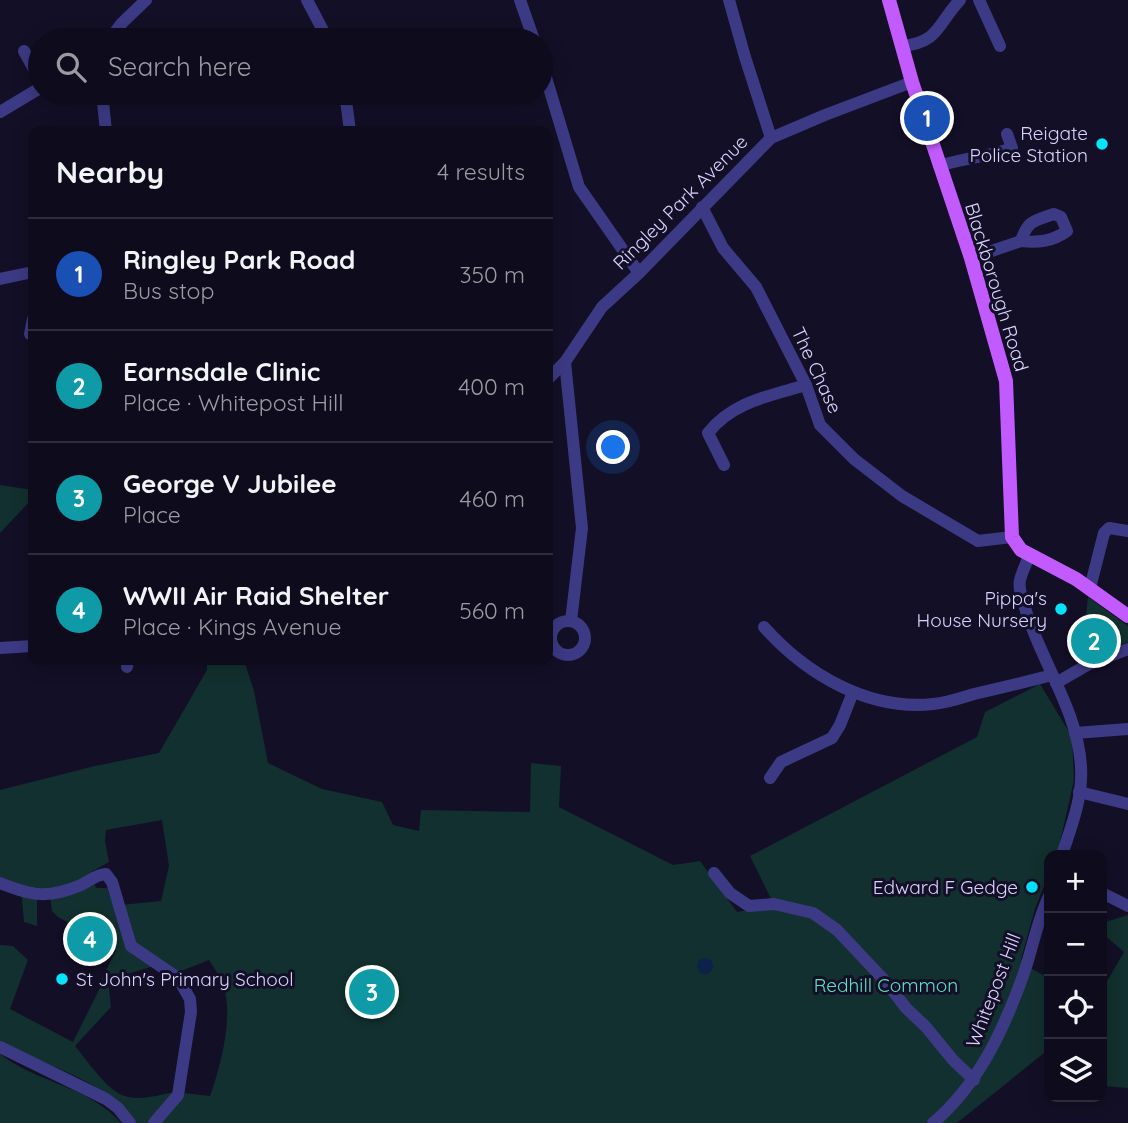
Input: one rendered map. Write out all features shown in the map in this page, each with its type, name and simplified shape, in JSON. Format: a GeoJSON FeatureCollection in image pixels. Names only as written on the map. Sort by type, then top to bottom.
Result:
{"type":"FeatureCollection","features":[{"type":"Feature","properties":{"kind":"main road","name":"Blackborough Road"},"geometry":{"type":"LineString","coordinates":[[889,0],[912,82],[971,258],[1006,381],[1012,537]]}},
{"type":"Feature","properties":{"kind":"main road"},"geometry":{"type":"LineString","coordinates":[[1012,537],[1015,544],[1029,555],[1090,588],[1128,616]]}},
{"type":"Feature","properties":{"kind":"street"},"geometry":{"type":"LineString","coordinates":[[118,28],[146,0]]}},
{"type":"Feature","properties":{"kind":"street"},"geometry":{"type":"LineString","coordinates":[[307,0],[322,28]]}},
{"type":"Feature","properties":{"kind":"street"},"geometry":{"type":"LineString","coordinates":[[520,0],[530,28]]}},
{"type":"Feature","properties":{"kind":"street"},"geometry":{"type":"LineString","coordinates":[[729,0],[771,138]]}},
{"type":"Feature","properties":{"kind":"street"},"geometry":{"type":"LineString","coordinates":[[902,46],[922,43],[930,38],[960,0]]}},
{"type":"Feature","properties":{"kind":"street"},"geometry":{"type":"LineString","coordinates":[[979,0],[1000,46]]}},
{"type":"Feature","properties":{"kind":"street"},"geometry":{"type":"LineString","coordinates":[[24,51],[28,58]]}},
{"type":"Feature","properties":{"kind":"street","name":"Ringley Park Avenue"},"geometry":{"type":"LineString","coordinates":[[553,374],[565,362],[602,307],[639,273],[771,138],[912,82]]}},
{"type":"Feature","properties":{"kind":"street"},"geometry":{"type":"LineString","coordinates":[[0,112],[28,96]]}},
{"type":"Feature","properties":{"kind":"street"},"geometry":{"type":"LineString","coordinates":[[553,101],[579,187],[639,273]]}},
{"type":"Feature","properties":{"kind":"street"},"geometry":{"type":"LineString","coordinates":[[103,105],[105,126]]}},
{"type":"Feature","properties":{"kind":"street"},"geometry":{"type":"LineString","coordinates":[[347,105],[349,126]]}},
{"type":"Feature","properties":{"kind":"street"},"geometry":{"type":"LineString","coordinates":[[939,166],[958,160],[991,156],[1012,148],[1007,134]]}},
{"type":"Feature","properties":{"kind":"street","name":"The Chase"},"geometry":{"type":"LineString","coordinates":[[702,207],[723,248],[756,287],[806,385],[820,425],[854,459],[902,496],[978,541],[1012,537]]}},
{"type":"Feature","properties":{"kind":"street"},"geometry":{"type":"LineString","coordinates":[[971,258],[1021,241]]}},
{"type":"Feature","properties":{"kind":"street"},"geometry":{"type":"LineString","coordinates":[[0,279],[28,277]]}},
{"type":"Feature","properties":{"kind":"street"},"geometry":{"type":"LineString","coordinates":[[565,362],[582,528],[571,621]]}},
{"type":"Feature","properties":{"kind":"street"},"geometry":{"type":"LineString","coordinates":[[723,465],[708,433],[718,419],[744,403],[806,385]]}},
{"type":"Feature","properties":{"kind":"street"},"geometry":{"type":"LineString","coordinates":[[1090,588],[1104,533],[1109,528],[1128,531]]}},
{"type":"Feature","properties":{"kind":"street"},"geometry":{"type":"LineString","coordinates":[[1029,555],[1020,580],[1020,590],[1031,626],[1075,733],[1082,769],[1080,792],[1064,850]]}},
{"type":"Feature","properties":{"kind":"street"},"geometry":{"type":"LineString","coordinates":[[764,627],[802,662],[829,681],[884,702],[907,705],[934,704],[1054,679],[1128,649]]}},
{"type":"Feature","properties":{"kind":"street"},"geometry":{"type":"LineString","coordinates":[[1,647],[28,646]]}},
{"type":"Feature","properties":{"kind":"street"},"geometry":{"type":"LineString","coordinates":[[769,778],[781,762],[832,738],[853,692]]}},
{"type":"Feature","properties":{"kind":"street"},"geometry":{"type":"LineString","coordinates":[[1075,733],[1128,729]]}},
{"type":"Feature","properties":{"kind":"street"},"geometry":{"type":"LineString","coordinates":[[1080,792],[1128,804]]}},
{"type":"Feature","properties":{"kind":"street"},"geometry":{"type":"LineString","coordinates":[[714,873],[730,893],[749,906],[774,904],[813,913],[837,930],[887,983],[905,1008],[974,1080]]}},
{"type":"Feature","properties":{"kind":"street"},"geometry":{"type":"LineString","coordinates":[[0,883],[17,890],[50,895],[60,894],[100,874],[106,874],[112,882],[131,946],[178,978],[186,989],[191,1012],[178,1095],[154,1123]]}},
{"type":"Feature","properties":{"kind":"street"},"geometry":{"type":"LineString","coordinates":[[1107,895],[1127,904]]}},
{"type":"Feature","properties":{"kind":"street","name":"Whitepost Hill"},"geometry":{"type":"LineString","coordinates":[[933,1123],[974,1080],[989,1057],[1024,972],[1044,906]]}},
{"type":"Feature","properties":{"kind":"street"},"geometry":{"type":"LineString","coordinates":[[0,1047],[106,1099],[118,1108],[130,1123]]}},
{"type":"Feature","properties":{"kind":"green space"},"geometry":{"type":"Polygon","coordinates":[[[0,485],[28,489],[28,503],[0,533],[0,485]]]}},
{"type":"Feature","properties":{"kind":"green space"},"geometry":{"type":"Polygon","coordinates":[[[1088,597],[1128,626],[1128,642],[1114,647],[1107,630],[1085,624],[1088,597]]]}},
{"type":"Feature","properties":{"kind":"green space","name":"Redhill Common"},"geometry":{"type":"Polygon","coordinates":[[[207,665],[246,665],[254,691],[268,763],[322,789],[382,802],[393,825],[419,831],[421,810],[530,812],[531,763],[561,766],[559,807],[673,865],[700,861],[737,912],[774,905],[750,856],[977,737],[985,712],[1040,684],[1072,737],[1074,780],[1058,850],[1044,850],[1044,886],[1021,959],[1044,975],[1044,1053],[957,1123],[158,1123],[183,1093],[210,1096],[222,1055],[227,1025],[223,984],[209,960],[179,972],[135,943],[121,905],[161,901],[169,866],[162,820],[106,830],[109,862],[91,872],[96,888],[107,888],[125,939],[154,966],[108,980],[111,1007],[75,1046],[105,1082],[118,1093],[137,1098],[174,1092],[148,1123],[135,1123],[115,1101],[96,1087],[0,1042],[0,945],[13,946],[28,960],[10,1009],[73,1042],[116,950],[58,917],[52,911],[50,895],[37,894],[37,926],[24,922],[21,888],[0,878],[0,790],[159,753],[207,670],[207,665]]]}},
{"type":"Feature","properties":{"kind":"green space"},"geometry":{"type":"Polygon","coordinates":[[[1128,915],[1128,1088],[1107,1086],[1107,981],[1124,952],[1107,937],[1107,921],[1128,915]]]}},
{"type":"Feature","properties":{"kind":"green space"},"geometry":{"type":"Polygon","coordinates":[[[0,1054],[30,1072],[94,1101],[121,1123],[0,1123],[0,1054]]]}},
{"type":"Feature","properties":{"kind":"water"},"geometry":{"type":"Polygon","coordinates":[[[702,958],[708,958],[713,966],[711,972],[702,974],[697,969],[697,963],[702,958]]]}},
{"type":"Feature","properties":{"kind":"place","name":"Ringley Park Road"},"geometry":{"type":"Point","coordinates":[927,118]}},
{"type":"Feature","properties":{"kind":"place","name":"Reigate Police Station"},"geometry":{"type":"Point","coordinates":[1102,144]}},
{"type":"Feature","properties":{"kind":"place","name":"Pippa's House Nursery"},"geometry":{"type":"Point","coordinates":[1061,609]}},
{"type":"Feature","properties":{"kind":"place","name":"Earnsdale Clinic"},"geometry":{"type":"Point","coordinates":[1094,641]}},
{"type":"Feature","properties":{"kind":"place","name":"Edward F Gedge"},"geometry":{"type":"Point","coordinates":[1032,887]}},
{"type":"Feature","properties":{"kind":"place","name":"WWII Air Raid Shelter"},"geometry":{"type":"Point","coordinates":[90,939]}},
{"type":"Feature","properties":{"kind":"place","name":"St John's Primary School"},"geometry":{"type":"Point","coordinates":[62,979]}},
{"type":"Feature","properties":{"kind":"place","name":"George V Jubilee"},"geometry":{"type":"Point","coordinates":[372,992]}}]}
